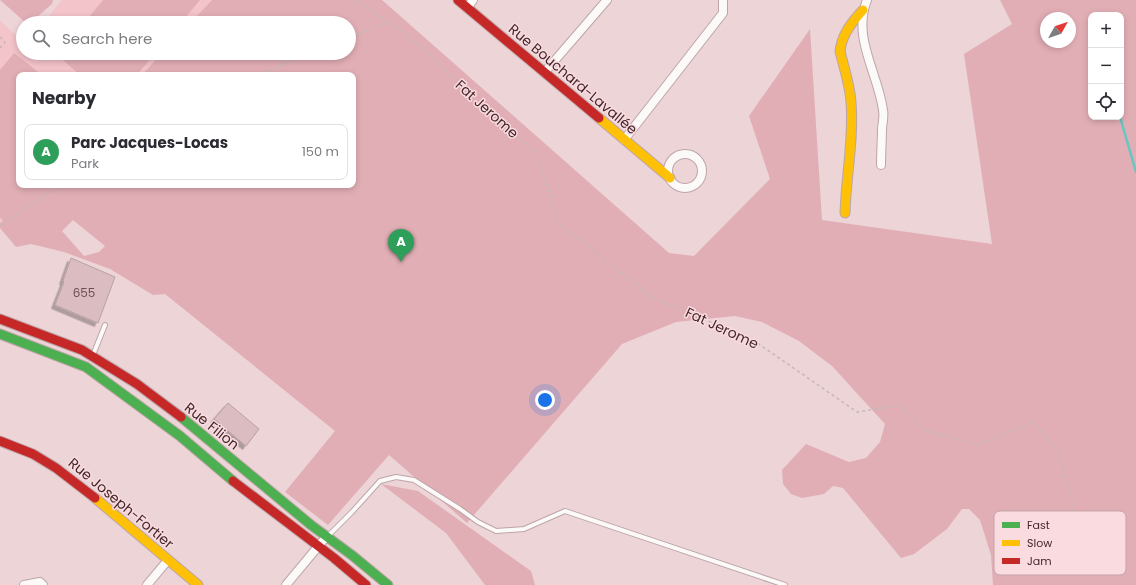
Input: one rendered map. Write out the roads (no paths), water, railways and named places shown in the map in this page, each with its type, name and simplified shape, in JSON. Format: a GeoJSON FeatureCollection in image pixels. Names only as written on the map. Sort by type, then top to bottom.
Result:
{"type":"FeatureCollection","features":[{"type":"Feature","properties":{"kind":"street","name":"Rue Bouchard-Lavallée"},"geometry":{"type":"LineString","coordinates":[[458,0],[670,178],[677,186],[688,187],[697,183],[701,173],[699,163],[696,158],[680,155],[674,158],[668,167],[670,178]]}},
{"type":"Feature","properties":{"kind":"street"},"geometry":{"type":"LineString","coordinates":[[467,8],[474,0]]}},
{"type":"Feature","properties":{"kind":"street"},"geometry":{"type":"LineString","coordinates":[[544,73],[607,0]]}},
{"type":"Feature","properties":{"kind":"street"},"geometry":{"type":"LineString","coordinates":[[624,140],[723,13],[723,0]]}},
{"type":"Feature","properties":{"kind":"street"},"geometry":{"type":"LineString","coordinates":[[845,213],[846,186],[851,153],[852,119],[851,100],[840,51],[840,43],[846,32],[863,10],[867,0]]}},
{"type":"Feature","properties":{"kind":"street"},"geometry":{"type":"LineString","coordinates":[[863,10],[862,28],[864,46],[874,75],[883,110],[881,165]]}},
{"type":"Feature","properties":{"kind":"street","name":"Rue Filion"},"geometry":{"type":"LineString","coordinates":[[0,319],[82,350],[137,384],[191,425],[326,537],[353,556],[388,585]]}},
{"type":"Feature","properties":{"kind":"street","name":"Rue Filion"},"geometry":{"type":"LineString","coordinates":[[0,334],[86,367],[180,436],[228,476],[366,585]]}},
{"type":"Feature","properties":{"kind":"street"},"geometry":{"type":"LineString","coordinates":[[86,367],[92,356]]}},
{"type":"Feature","properties":{"kind":"street","name":"Rue Joseph-Fortier"},"geometry":{"type":"LineString","coordinates":[[0,441],[33,454],[84,488],[198,585]]}},
{"type":"Feature","properties":{"kind":"street"},"geometry":{"type":"LineString","coordinates":[[286,585],[326,537]]}},
{"type":"Feature","properties":{"kind":"street"},"geometry":{"type":"LineString","coordinates":[[148,585],[168,560]]}},
{"type":"Feature","properties":{"kind":"street"},"geometry":{"type":"LineString","coordinates":[[24,585],[40,582],[43,585]]}},
{"type":"Feature","properties":{"kind":"lane"},"geometry":{"type":"LineString","coordinates":[[92,356],[105,325]]}},
{"type":"Feature","properties":{"kind":"lane"},"geometry":{"type":"LineString","coordinates":[[326,537],[352,512],[380,481],[396,477],[414,480],[478,522],[496,531],[524,529],[565,511],[785,585]]}},
{"type":"Feature","properties":{"kind":"waterway"},"geometry":{"type":"LineString","coordinates":[[1121,120],[1136,172]]}},
{"type":"Feature","properties":{"kind":"place","name":"Parc Jacques-Locas"},"geometry":{"type":"Point","coordinates":[401,262]}}]}
